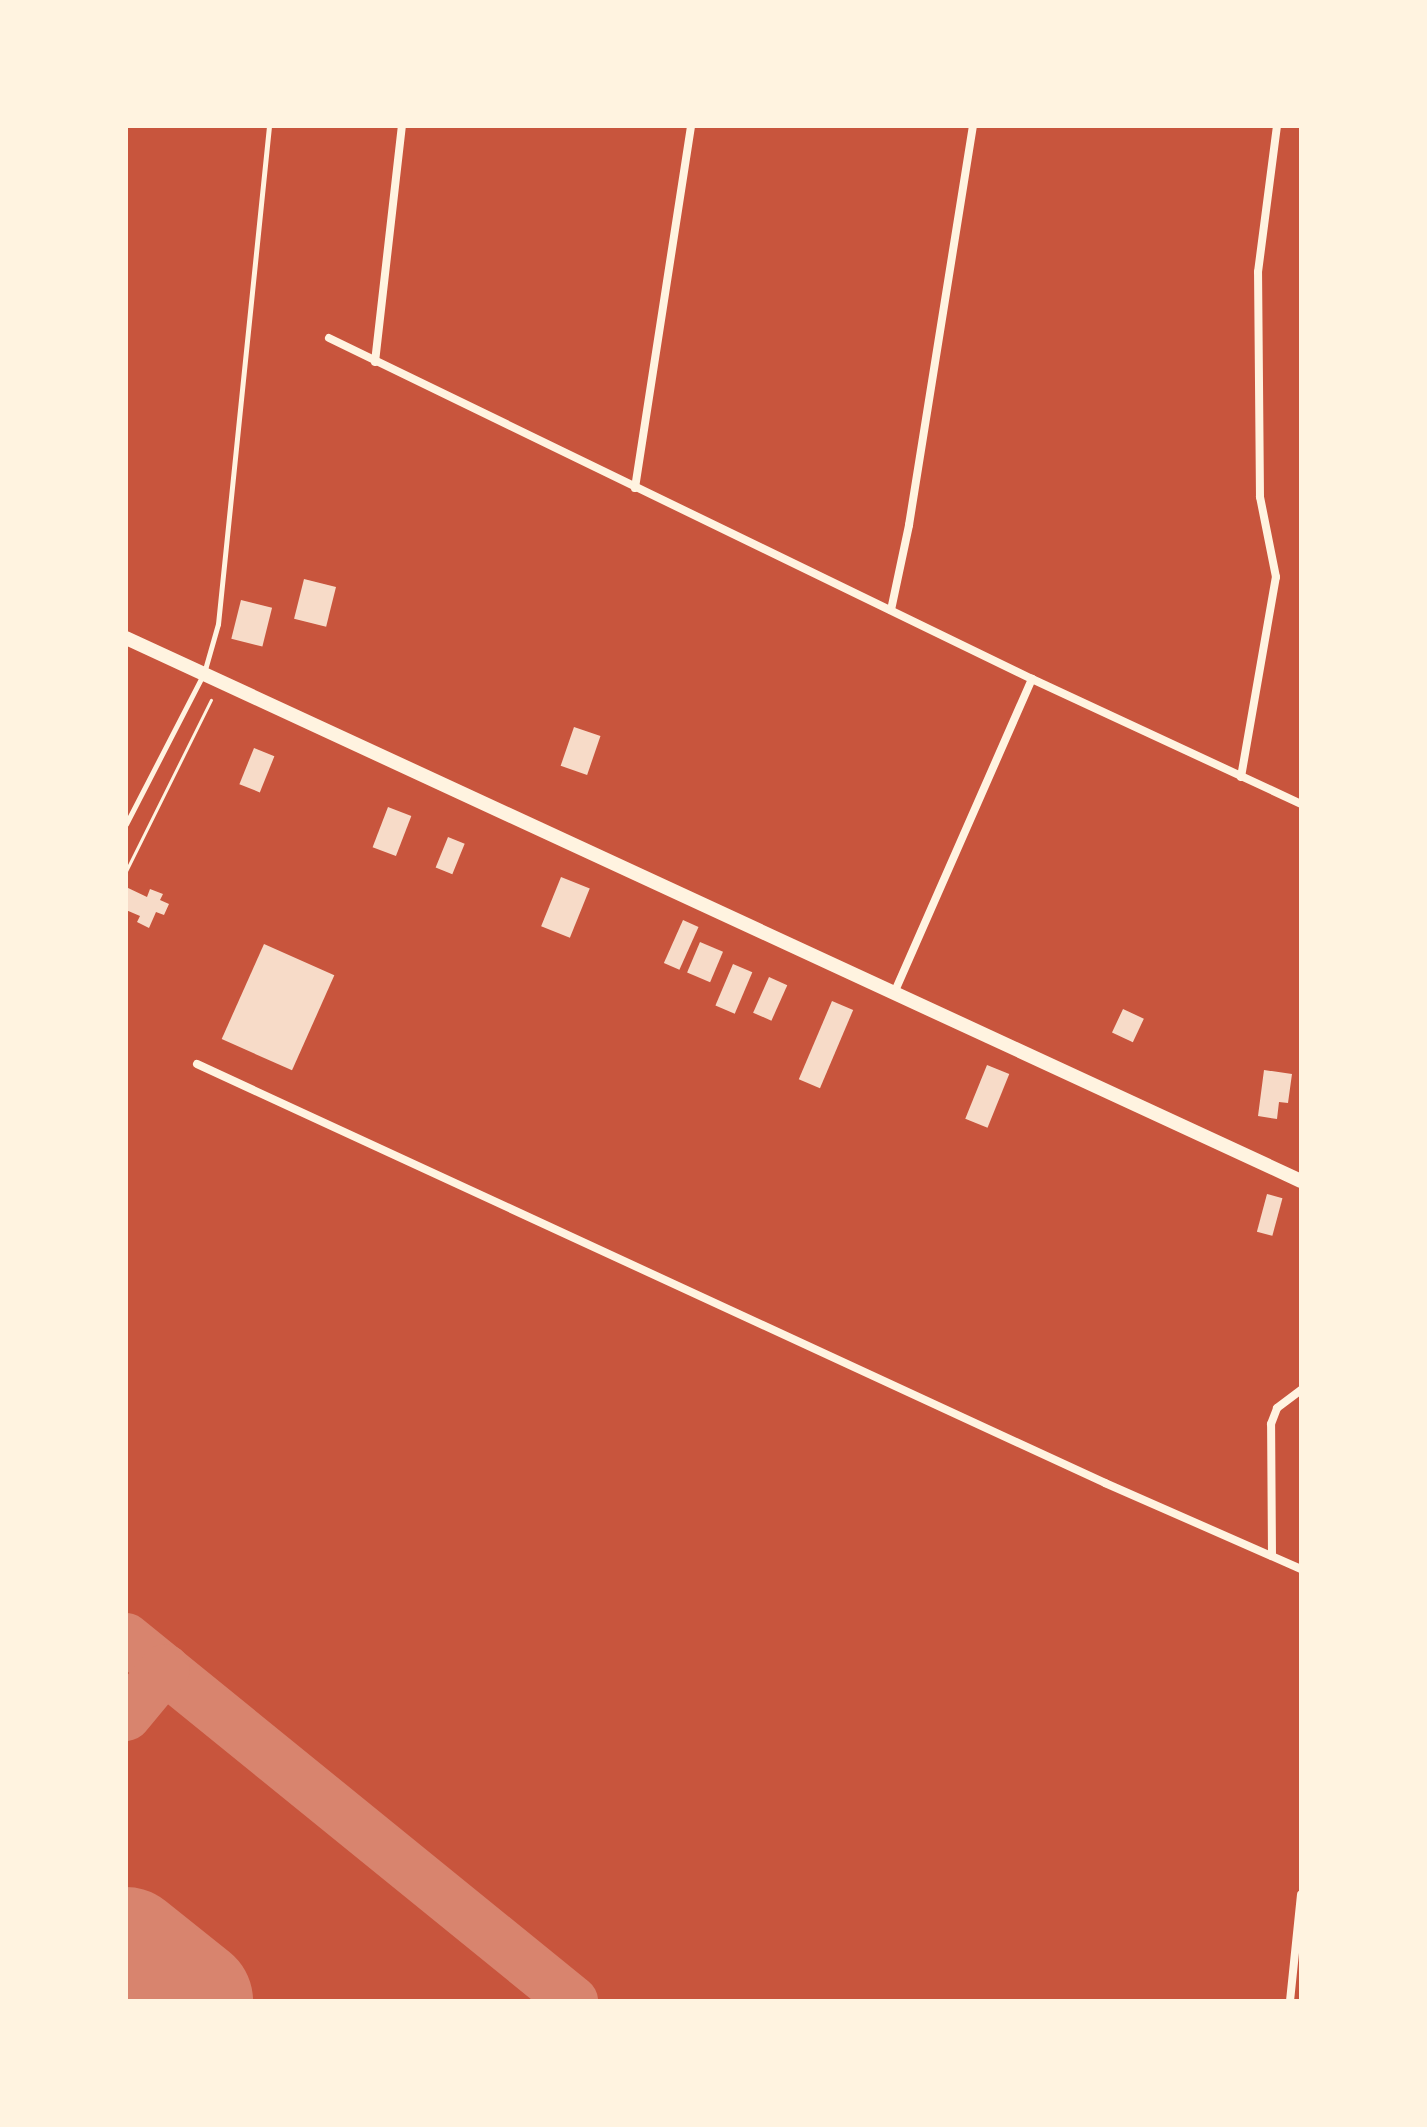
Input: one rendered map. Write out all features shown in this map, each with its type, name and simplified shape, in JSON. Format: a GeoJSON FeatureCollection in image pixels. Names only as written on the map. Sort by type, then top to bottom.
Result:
{"type":"FeatureCollection","features":[{"type":"Feature","properties":{"kind":"main road"},"geometry":{"type":"LineString","coordinates":[[126,638],[1301,1181]]}},
{"type":"Feature","properties":{"kind":"street"},"geometry":{"type":"LineString","coordinates":[[375,362],[402,126]]}},
{"type":"Feature","properties":{"kind":"street"},"geometry":{"type":"LineString","coordinates":[[635,488],[691,126]]}},
{"type":"Feature","properties":{"kind":"street"},"geometry":{"type":"LineString","coordinates":[[891,610],[909,525],[973,126]]}},
{"type":"Feature","properties":{"kind":"street"},"geometry":{"type":"LineString","coordinates":[[1241,777],[1276,577],[1260,497],[1258,272],[1277,126]]}},
{"type":"Feature","properties":{"kind":"street"},"geometry":{"type":"LineString","coordinates":[[329,338],[1032,679],[1301,804]]}},
{"type":"Feature","properties":{"kind":"street"},"geometry":{"type":"LineString","coordinates":[[895,991],[1032,679]]}},
{"type":"Feature","properties":{"kind":"street"},"geometry":{"type":"LineString","coordinates":[[197,1064],[1091,1477],[1301,1569]]}},
{"type":"Feature","properties":{"kind":"street"},"geometry":{"type":"LineString","coordinates":[[1272,1556],[1271,1424],[1277,1408],[1301,1390]]}},
{"type":"Feature","properties":{"kind":"street"},"geometry":{"type":"LineString","coordinates":[[1290,2001],[1301,1895]]}},
{"type":"Feature","properties":{"kind":"lane"},"geometry":{"type":"LineString","coordinates":[[126,824],[204,673],[218,624],[269,126]]}},
{"type":"Feature","properties":{"kind":"path"},"geometry":{"type":"LineString","coordinates":[[126,871],[211,700]]}},
{"type":"Feature","properties":{"kind":"building"},"geometry":{"type":"Polygon","coordinates":[[[304,579],[336,587],[326,627],[294,619],[304,579]]]}},
{"type":"Feature","properties":{"kind":"building"},"geometry":{"type":"Polygon","coordinates":[[[241,600],[272,608],[262,647],[231,639],[241,600]]]}},
{"type":"Feature","properties":{"kind":"building"},"geometry":{"type":"Polygon","coordinates":[[[574,727],[600,736],[587,775],[561,766],[574,727]]]}},
{"type":"Feature","properties":{"kind":"building"},"geometry":{"type":"Polygon","coordinates":[[[254,748],[274,756],[260,792],[239,784],[254,748]]]}},
{"type":"Feature","properties":{"kind":"building"},"geometry":{"type":"Polygon","coordinates":[[[388,807],[411,816],[396,856],[373,847],[388,807]]]}},
{"type":"Feature","properties":{"kind":"building"},"geometry":{"type":"Polygon","coordinates":[[[448,837],[465,844],[452,874],[436,868],[448,837]]]}},
{"type":"Feature","properties":{"kind":"building"},"geometry":{"type":"Polygon","coordinates":[[[561,877],[590,889],[570,938],[541,926],[561,877]]]}},
{"type":"Feature","properties":{"kind":"building"},"geometry":{"type":"Polygon","coordinates":[[[126,887],[147,897],[150,889],[163,894],[160,900],[169,904],[164,915],[156,912],[149,928],[137,922],[140,916],[126,910],[126,887]]]}},
{"type":"Feature","properties":{"kind":"building"},"geometry":{"type":"Polygon","coordinates":[[[683,920],[699,927],[679,970],[664,963],[683,920]]]}},
{"type":"Feature","properties":{"kind":"building"},"geometry":{"type":"Polygon","coordinates":[[[700,942],[723,952],[710,982],[687,972],[700,942]]]}},
{"type":"Feature","properties":{"kind":"building"},"geometry":{"type":"Polygon","coordinates":[[[264,944],[334,975],[292,1070],[222,1039],[264,944]]]}},
{"type":"Feature","properties":{"kind":"building"},"geometry":{"type":"Polygon","coordinates":[[[733,964],[752,972],[735,1014],[715,1005],[733,964]]]}},
{"type":"Feature","properties":{"kind":"building"},"geometry":{"type":"Polygon","coordinates":[[[769,977],[787,985],[771,1021],[753,1013],[769,977]]]}},
{"type":"Feature","properties":{"kind":"building"},"geometry":{"type":"Polygon","coordinates":[[[832,1001],[853,1010],[820,1088],[799,1079],[832,1001]]]}},
{"type":"Feature","properties":{"kind":"building"},"geometry":{"type":"Polygon","coordinates":[[[1123,1009],[1144,1019],[1133,1042],[1112,1033],[1123,1009]]]}},
{"type":"Feature","properties":{"kind":"building"},"geometry":{"type":"Polygon","coordinates":[[[987,1065],[1009,1074],[988,1128],[965,1119],[987,1065]]]}},
{"type":"Feature","properties":{"kind":"building"},"geometry":{"type":"Polygon","coordinates":[[[1264,1070],[1292,1074],[1288,1103],[1279,1102],[1277,1119],[1258,1116],[1264,1070]]]}},
{"type":"Feature","properties":{"kind":"building"},"geometry":{"type":"Polygon","coordinates":[[[1267,1194],[1282,1198],[1272,1236],[1257,1232],[1267,1194]]]}},
{"type":"Feature","properties":{"kind":"taxiway"},"geometry":{"type":"LineString","coordinates":[[126,1638],[573,2001]]}},
{"type":"Feature","properties":{"kind":"taxiway"},"geometry":{"type":"LineString","coordinates":[[126,1716],[165,1669]]}},
{"type":"Feature","properties":{"kind":"runway"},"geometry":{"type":"LineString","coordinates":[[126,1950],[190,2001]]}}]}
